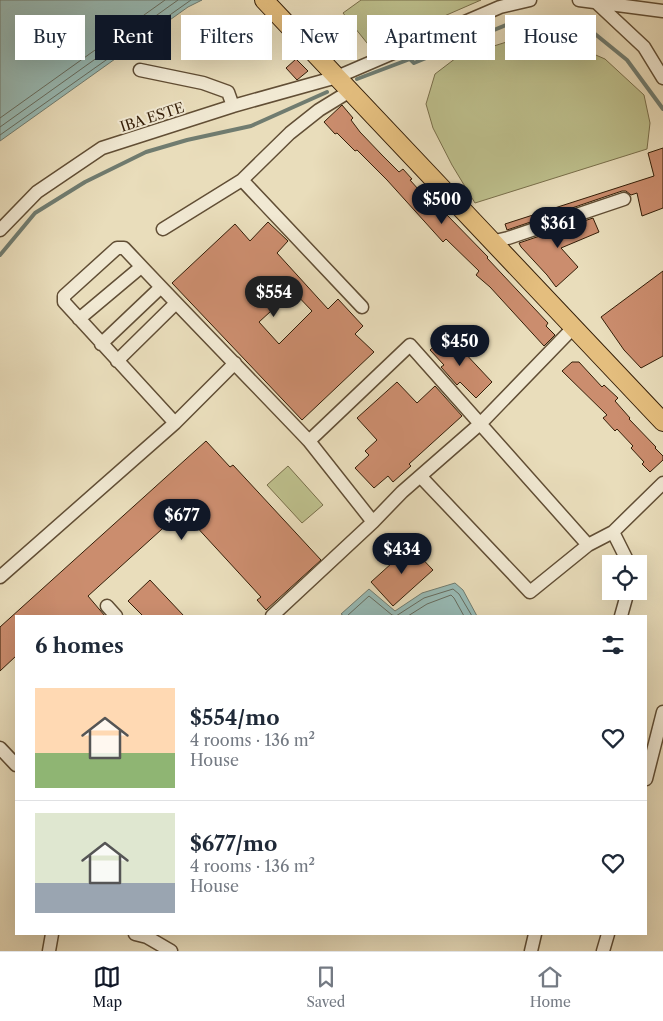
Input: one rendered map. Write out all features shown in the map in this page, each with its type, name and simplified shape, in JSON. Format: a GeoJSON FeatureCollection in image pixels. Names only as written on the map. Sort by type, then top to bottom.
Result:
{"type":"FeatureCollection","features":[{"type":"Feature","properties":{"kind":"highway"},"geometry":{"type":"LineString","coordinates":[[264,0],[663,422]]}},
{"type":"Feature","properties":{"kind":"street","name":"IBA ESTE"},"geometry":{"type":"LineString","coordinates":[[0,230],[37,192],[102,148],[233,106],[336,77],[500,7],[530,0]]}},
{"type":"Feature","properties":{"kind":"street"},"geometry":{"type":"LineString","coordinates":[[579,0],[663,11]]}},
{"type":"Feature","properties":{"kind":"street"},"geometry":{"type":"LineString","coordinates":[[597,3],[644,47],[663,78]]}},
{"type":"Feature","properties":{"kind":"street"},"geometry":{"type":"LineString","coordinates":[[140,70],[203,83],[228,92],[233,106]]}},
{"type":"Feature","properties":{"kind":"street"},"geometry":{"type":"LineString","coordinates":[[163,230],[242,180],[290,133],[319,110],[350,91]]}},
{"type":"Feature","properties":{"kind":"street"},"geometry":{"type":"LineString","coordinates":[[242,180],[362,307]]}},
{"type":"Feature","properties":{"kind":"street"},"geometry":{"type":"LineString","coordinates":[[491,242],[624,199]]}},
{"type":"Feature","properties":{"kind":"street"},"geometry":{"type":"LineString","coordinates":[[175,423],[64,302],[64,296],[117,248],[124,248],[160,288],[309,441],[373,522]]}},
{"type":"Feature","properties":{"kind":"street"},"geometry":{"type":"LineString","coordinates":[[79,320],[141,267]]}},
{"type":"Feature","properties":{"kind":"street"},"geometry":{"type":"LineString","coordinates":[[102,344],[160,288]]}},
{"type":"Feature","properties":{"kind":"street"},"geometry":{"type":"LineString","coordinates":[[117,361],[176,303]]}},
{"type":"Feature","properties":{"kind":"street"},"geometry":{"type":"LineString","coordinates":[[273,615],[373,522],[402,492],[481,423],[574,328]]}},
{"type":"Feature","properties":{"kind":"street"},"geometry":{"type":"LineString","coordinates":[[309,441],[410,345],[588,545]]}},
{"type":"Feature","properties":{"kind":"street"},"geometry":{"type":"LineString","coordinates":[[0,577],[175,423],[235,363]]}},
{"type":"Feature","properties":{"kind":"street"},"geometry":{"type":"LineString","coordinates":[[421,477],[530,592],[588,545],[613,532],[663,483]]}},
{"type":"Feature","properties":{"kind":"street"},"geometry":{"type":"LineString","coordinates":[[613,532],[624,555]]}},
{"type":"Feature","properties":{"kind":"street"},"geometry":{"type":"LineString","coordinates":[[621,615],[625,600]]}},
{"type":"Feature","properties":{"kind":"street"},"geometry":{"type":"LineString","coordinates":[[107,606],[115,615]]}},
{"type":"Feature","properties":{"kind":"street"},"geometry":{"type":"LineString","coordinates":[[647,775],[663,712]]}},
{"type":"Feature","properties":{"kind":"street"},"geometry":{"type":"LineString","coordinates":[[0,748],[15,764]]}},
{"type":"Feature","properties":{"kind":"street"},"geometry":{"type":"LineString","coordinates":[[49,951],[52,935]]}},
{"type":"Feature","properties":{"kind":"street"},"geometry":{"type":"LineString","coordinates":[[139,935],[147,937],[171,951]]}},
{"type":"Feature","properties":{"kind":"street"},"geometry":{"type":"LineString","coordinates":[[531,951],[535,935]]}},
{"type":"Feature","properties":{"kind":"street"},"geometry":{"type":"LineString","coordinates":[[603,951],[608,935]]}},
{"type":"Feature","properties":{"kind":"green space"},"geometry":{"type":"Polygon","coordinates":[[[361,0],[481,0],[447,15],[367,15],[367,43],[357,30],[357,15],[345,15],[343,13],[361,0]]]}},
{"type":"Feature","properties":{"kind":"green space"},"geometry":{"type":"Polygon","coordinates":[[[505,42],[505,60],[596,60],[596,55],[605,59],[644,95],[650,123],[647,149],[475,203],[452,165],[433,128],[426,104],[435,74],[453,60],[495,60],[495,46],[505,42]]]}},
{"type":"Feature","properties":{"kind":"green space"},"geometry":{"type":"Polygon","coordinates":[[[288,466],[323,505],[302,523],[267,485],[288,466]]]}},
{"type":"Feature","properties":{"kind":"water"},"geometry":{"type":"Polygon","coordinates":[[[0,0],[202,0],[171,19],[171,15],[95,15],[95,60],[114,60],[0,141],[0,0]]]}},
{"type":"Feature","properties":{"kind":"water"},"geometry":{"type":"Polygon","coordinates":[[[455,583],[463,590],[476,615],[341,614],[369,589],[395,611],[422,593],[455,583]]]}},
{"type":"Feature","properties":{"kind":"building"},"geometry":{"type":"Polygon","coordinates":[[[297,60],[308,71],[297,80],[286,68],[297,60]]]}},
{"type":"Feature","properties":{"kind":"building"},"geometry":{"type":"Polygon","coordinates":[[[342,105],[353,118],[351,120],[360,132],[399,172],[403,169],[412,179],[410,180],[444,218],[447,215],[548,323],[546,326],[555,335],[544,346],[490,287],[476,275],[479,271],[446,239],[443,242],[387,180],[357,150],[355,151],[324,122],[342,105]]]}},
{"type":"Feature","properties":{"kind":"building"},"geometry":{"type":"Polygon","coordinates":[[[663,148],[663,208],[642,216],[637,193],[631,195],[626,191],[622,191],[507,230],[505,224],[654,176],[648,153],[663,148]]]}},
{"type":"Feature","properties":{"kind":"building"},"geometry":{"type":"Polygon","coordinates":[[[593,218],[599,232],[561,248],[578,267],[556,287],[519,243],[593,218]]]}},
{"type":"Feature","properties":{"kind":"building"},"geometry":{"type":"Polygon","coordinates":[[[268,222],[288,241],[277,253],[328,309],[338,299],[363,326],[355,334],[374,352],[302,420],[172,283],[235,224],[250,241],[268,222]],[[293,291],[259,322],[279,344],[312,311],[293,291]]]}},
{"type":"Feature","properties":{"kind":"building"},"geometry":{"type":"Polygon","coordinates":[[[663,271],[663,356],[641,368],[624,350],[601,317],[663,271]]]}},
{"type":"Feature","properties":{"kind":"building"},"geometry":{"type":"Polygon","coordinates":[[[447,334],[492,382],[476,398],[460,382],[457,385],[441,367],[444,365],[430,350],[447,334]]]}},
{"type":"Feature","properties":{"kind":"building"},"geometry":{"type":"Polygon","coordinates":[[[572,362],[579,362],[602,387],[604,385],[618,398],[615,401],[663,456],[663,460],[650,472],[642,464],[644,462],[631,448],[633,446],[617,429],[615,431],[603,418],[607,415],[562,371],[572,362]]]}},
{"type":"Feature","properties":{"kind":"building"},"geometry":{"type":"Polygon","coordinates":[[[397,382],[417,403],[435,386],[462,416],[409,464],[411,466],[393,482],[388,476],[374,488],[355,468],[369,455],[365,451],[377,440],[357,418],[397,382]]]}},
{"type":"Feature","properties":{"kind":"building"},"geometry":{"type":"Polygon","coordinates":[[[206,441],[230,467],[233,465],[321,560],[266,610],[257,600],[261,597],[182,511],[88,596],[104,615],[15,615],[15,657],[0,671],[0,627],[206,441]]]}},
{"type":"Feature","properties":{"kind":"building"},"geometry":{"type":"Polygon","coordinates":[[[410,546],[433,570],[393,606],[371,582],[392,563],[388,559],[398,550],[402,553],[410,546]]]}},
{"type":"Feature","properties":{"kind":"building"},"geometry":{"type":"Polygon","coordinates":[[[150,580],[183,615],[142,615],[128,601],[150,580]]]}},
{"type":"Feature","properties":{"kind":"waterway"},"geometry":{"type":"LineString","coordinates":[[357,79],[410,59],[414,63],[523,18],[557,18],[584,25],[627,60],[663,109]]}},
{"type":"Feature","properties":{"kind":"waterway"},"geometry":{"type":"LineString","coordinates":[[0,255],[35,213],[85,182],[146,152],[187,140],[251,126],[327,92]]}}]}
